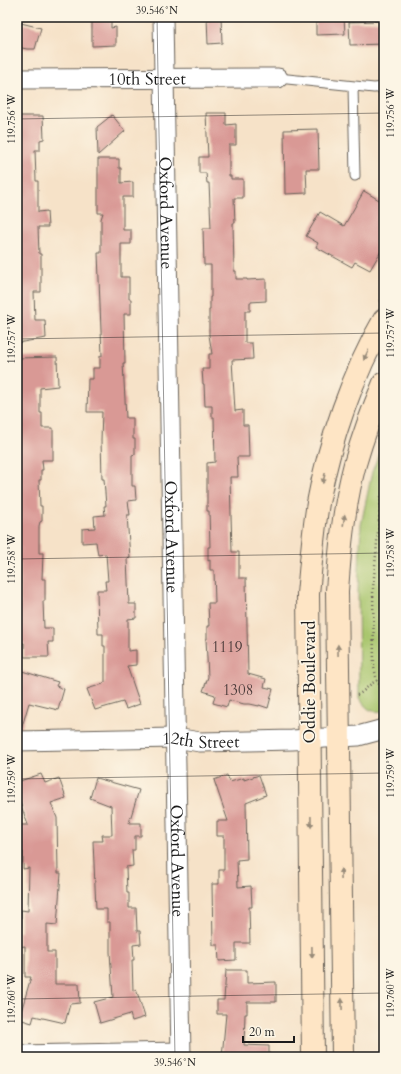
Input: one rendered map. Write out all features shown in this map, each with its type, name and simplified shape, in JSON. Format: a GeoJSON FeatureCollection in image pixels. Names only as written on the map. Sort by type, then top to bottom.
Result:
{"type":"FeatureCollection","features":[{"type":"Feature","properties":{"kind":"main road","name":"Oddie Boulevard"},"geometry":{"type":"LineString","coordinates":[[313,1057],[308,594],[312,545],[318,503],[329,456],[360,368],[384,320]]}},
{"type":"Feature","properties":{"kind":"main road","name":"Oddie Boulevard"},"geometry":{"type":"LineString","coordinates":[[343,1057],[337,591],[340,551],[346,507],[355,464],[369,420],[384,382]]}},
{"type":"Feature","properties":{"kind":"street","name":"Oxford Avenue"},"geometry":{"type":"LineString","coordinates":[[163,17],[181,1055]]}},
{"type":"Feature","properties":{"kind":"street","name":"10th Street"},"geometry":{"type":"LineString","coordinates":[[17,79],[278,78]]}},
{"type":"Feature","properties":{"kind":"street","name":"12th Street"},"geometry":{"type":"LineString","coordinates":[[17,741],[175,738],[200,742],[310,739],[358,736],[384,729]]}},
{"type":"Feature","properties":{"kind":"street"},"geometry":{"type":"LineString","coordinates":[[17,1055],[181,1055]]}},
{"type":"Feature","properties":{"kind":"lane"},"geometry":{"type":"LineString","coordinates":[[278,78],[374,88],[384,87]]}},
{"type":"Feature","properties":{"kind":"lane"},"geometry":{"type":"LineString","coordinates":[[353,86],[355,176]]}},
{"type":"Feature","properties":{"kind":"path"},"geometry":{"type":"LineString","coordinates":[[384,489],[381,497],[373,589],[374,667],[377,681],[384,692]]}},
{"type":"Feature","properties":{"kind":"path"},"geometry":{"type":"LineString","coordinates":[[356,696],[363,693],[372,682],[377,681]]}},
{"type":"Feature","properties":{"kind":"green space"},"geometry":{"type":"Polygon","coordinates":[[[384,441],[384,711],[372,711],[364,705],[359,698],[358,589],[361,525],[372,472],[384,441]]]}},
{"type":"Feature","properties":{"kind":"building"},"geometry":{"type":"Polygon","coordinates":[[[92,17],[111,17],[111,28],[116,27],[116,45],[92,46],[92,17]]]}},
{"type":"Feature","properties":{"kind":"building"},"geometry":{"type":"Polygon","coordinates":[[[207,17],[221,17],[222,43],[208,44],[207,17]]]}},
{"type":"Feature","properties":{"kind":"building"},"geometry":{"type":"Polygon","coordinates":[[[316,17],[344,17],[345,34],[316,35],[316,17]]]}},
{"type":"Feature","properties":{"kind":"building"},"geometry":{"type":"Polygon","coordinates":[[[384,21],[384,44],[350,45],[349,22],[384,21]]]}},
{"type":"Feature","properties":{"kind":"building"},"geometry":{"type":"Polygon","coordinates":[[[17,22],[41,28],[35,49],[17,47],[17,22]]]}},
{"type":"Feature","properties":{"kind":"building"},"geometry":{"type":"Polygon","coordinates":[[[206,113],[226,113],[226,125],[236,124],[236,145],[229,145],[229,176],[231,176],[231,179],[243,179],[243,198],[234,198],[234,271],[236,271],[236,279],[266,279],[266,301],[250,302],[250,311],[245,311],[245,343],[252,343],[253,359],[232,360],[235,411],[243,410],[243,425],[248,425],[249,457],[237,457],[238,477],[230,477],[232,552],[239,552],[239,578],[246,578],[248,674],[266,679],[264,687],[273,689],[268,708],[229,700],[227,707],[213,703],[215,695],[203,691],[208,677],[206,639],[207,626],[209,626],[208,603],[215,603],[214,570],[210,570],[210,560],[208,561],[208,547],[210,547],[209,511],[207,511],[207,463],[215,462],[214,417],[212,417],[212,406],[205,406],[202,369],[209,369],[209,354],[212,354],[209,335],[211,265],[204,265],[203,228],[211,228],[209,183],[207,183],[206,173],[199,173],[199,157],[208,157],[206,113]]]}},
{"type":"Feature","properties":{"kind":"building"},"geometry":{"type":"Polygon","coordinates":[[[112,115],[125,131],[98,155],[97,127],[112,115]]]}},
{"type":"Feature","properties":{"kind":"building"},"geometry":{"type":"Polygon","coordinates":[[[17,116],[43,116],[44,139],[40,140],[40,150],[35,150],[36,181],[38,181],[38,212],[47,211],[48,227],[38,227],[39,254],[41,254],[41,292],[34,292],[35,320],[45,320],[46,338],[17,343],[17,116]]]}},
{"type":"Feature","properties":{"kind":"building"},"geometry":{"type":"Polygon","coordinates":[[[318,129],[319,169],[306,169],[307,193],[285,194],[284,130],[318,129]]]}},
{"type":"Feature","properties":{"kind":"building"},"geometry":{"type":"Polygon","coordinates":[[[98,159],[119,159],[119,168],[121,168],[121,183],[133,182],[133,197],[123,197],[123,230],[131,230],[131,244],[121,244],[121,277],[129,277],[129,299],[131,299],[131,314],[124,314],[125,363],[123,363],[126,418],[133,418],[133,439],[135,439],[135,454],[132,455],[132,486],[135,486],[136,500],[128,501],[130,515],[127,515],[130,558],[127,559],[129,604],[136,604],[136,618],[128,619],[128,651],[136,650],[136,665],[127,666],[140,704],[126,709],[123,702],[95,710],[87,689],[105,682],[105,646],[103,646],[103,634],[98,634],[97,590],[106,590],[105,581],[108,581],[106,554],[98,555],[96,542],[82,543],[82,529],[95,528],[94,516],[105,515],[104,506],[106,506],[104,479],[102,479],[102,412],[87,412],[88,379],[93,379],[93,368],[100,368],[100,356],[102,356],[98,253],[101,253],[101,219],[103,213],[98,213],[98,159]]]}},
{"type":"Feature","properties":{"kind":"building"},"geometry":{"type":"Polygon","coordinates":[[[364,191],[384,203],[384,246],[370,270],[355,262],[352,267],[316,247],[318,243],[306,236],[320,212],[344,226],[364,191]]]}},
{"type":"Feature","properties":{"kind":"building"},"geometry":{"type":"Polygon","coordinates":[[[57,357],[58,386],[40,388],[40,413],[42,413],[42,428],[53,428],[53,460],[42,460],[43,470],[41,470],[41,480],[39,480],[42,521],[40,522],[39,526],[39,553],[43,553],[42,579],[45,579],[45,601],[43,601],[44,628],[53,628],[53,642],[48,642],[49,657],[24,657],[24,643],[17,643],[17,606],[20,606],[20,564],[18,564],[19,517],[17,517],[17,358],[57,357]]]}},
{"type":"Feature","properties":{"kind":"building"},"geometry":{"type":"Polygon","coordinates":[[[22,671],[58,682],[56,686],[64,689],[58,710],[29,703],[21,730],[17,730],[17,689],[22,671]]]}},
{"type":"Feature","properties":{"kind":"building"},"geometry":{"type":"Polygon","coordinates":[[[41,774],[45,783],[59,778],[66,798],[51,803],[57,818],[58,873],[61,873],[57,925],[47,924],[47,952],[55,952],[55,984],[79,984],[80,1003],[70,1004],[65,1023],[34,1016],[32,1023],[19,1019],[31,977],[25,977],[25,946],[18,947],[18,932],[21,932],[21,910],[28,911],[29,868],[23,869],[23,852],[19,852],[17,825],[28,825],[17,794],[17,782],[41,774]]]}},
{"type":"Feature","properties":{"kind":"building"},"geometry":{"type":"Polygon","coordinates":[[[227,775],[230,782],[244,778],[244,780],[259,775],[266,795],[246,803],[247,859],[237,860],[238,887],[251,886],[252,907],[249,907],[250,943],[236,943],[236,960],[219,961],[218,945],[213,945],[212,884],[219,884],[219,870],[224,870],[224,836],[217,836],[217,821],[228,821],[214,780],[227,775]]]}},
{"type":"Feature","properties":{"kind":"building"},"geometry":{"type":"Polygon","coordinates":[[[96,778],[139,790],[129,823],[141,823],[141,836],[135,836],[135,850],[132,850],[133,866],[126,867],[129,908],[136,908],[137,931],[140,931],[141,944],[133,945],[133,991],[136,989],[145,1017],[132,1021],[130,1014],[100,1023],[94,1002],[113,997],[110,922],[107,922],[107,909],[96,909],[93,841],[103,841],[102,835],[112,835],[111,806],[90,798],[96,778]]]}},
{"type":"Feature","properties":{"kind":"building"},"geometry":{"type":"Polygon","coordinates":[[[226,970],[247,970],[247,983],[276,982],[276,1002],[247,1002],[247,1014],[245,1014],[244,1045],[269,1046],[269,1057],[222,1057],[226,1014],[217,1014],[217,1000],[224,1000],[226,970]]]}}]}
